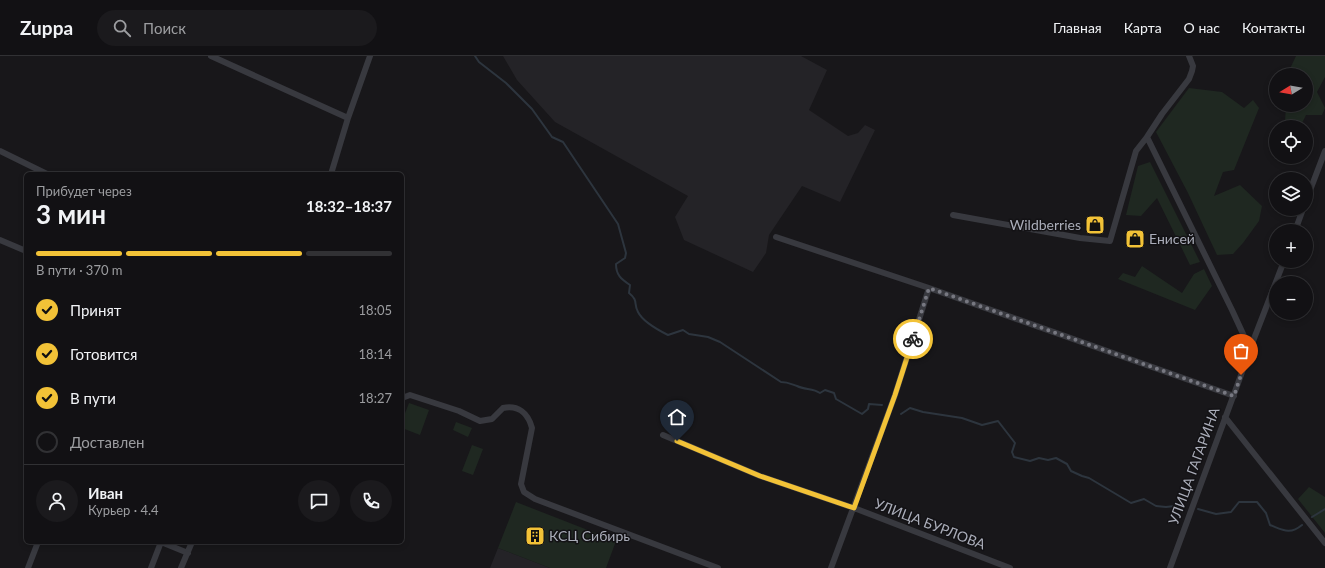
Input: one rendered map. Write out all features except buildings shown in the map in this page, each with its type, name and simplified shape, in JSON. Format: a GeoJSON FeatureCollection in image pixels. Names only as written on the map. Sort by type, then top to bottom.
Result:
{"type":"FeatureCollection","features":[{"type":"Feature","properties":{"kind":"street"},"geometry":{"type":"LineString","coordinates":[[211,56],[348,118]]}},
{"type":"Feature","properties":{"kind":"street"},"geometry":{"type":"LineString","coordinates":[[332,172],[348,118],[370,58],[363,56]]}},
{"type":"Feature","properties":{"kind":"street"},"geometry":{"type":"LineString","coordinates":[[953,214],[1080,238],[1110,241],[1136,151],[1189,78],[1193,66],[1189,56]]}},
{"type":"Feature","properties":{"kind":"street"},"geometry":{"type":"LineString","coordinates":[[1147,137],[1250,349]]}},
{"type":"Feature","properties":{"kind":"street"},"geometry":{"type":"LineString","coordinates":[[0,151],[43,172]]}},
{"type":"Feature","properties":{"kind":"street"},"geometry":{"type":"LineString","coordinates":[[1313,183],[1325,151]]}},
{"type":"Feature","properties":{"kind":"street"},"geometry":{"type":"LineString","coordinates":[[776,237],[929,288],[1234,396]]}},
{"type":"Feature","properties":{"kind":"street"},"geometry":{"type":"LineString","coordinates":[[0,240],[24,250]]}},
{"type":"Feature","properties":{"kind":"street","name":"УЛИЦА ГАГАРИНА"},"geometry":{"type":"LineString","coordinates":[[1170,568],[1281,268]]}},
{"type":"Feature","properties":{"kind":"street"},"geometry":{"type":"LineString","coordinates":[[831,568],[895,395],[929,288]]}},
{"type":"Feature","properties":{"kind":"street"},"geometry":{"type":"LineString","coordinates":[[404,397],[410,395],[459,411],[480,421],[492,419],[503,408],[514,408],[523,411],[530,421],[532,428],[521,484],[524,492],[535,499],[718,568]]}},
{"type":"Feature","properties":{"kind":"street"},"geometry":{"type":"LineString","coordinates":[[1225,417],[1325,543]]}},
{"type":"Feature","properties":{"kind":"street","name":"УЛИЦА БУРЛОВА"},"geometry":{"type":"LineString","coordinates":[[663,435],[760,476],[854,508],[1010,568]]}},
{"type":"Feature","properties":{"kind":"street"},"geometry":{"type":"LineString","coordinates":[[28,568],[37,544]]}},
{"type":"Feature","properties":{"kind":"street"},"geometry":{"type":"LineString","coordinates":[[151,568],[160,544]]}},
{"type":"Feature","properties":{"kind":"street"},"geometry":{"type":"LineString","coordinates":[[166,544],[188,553]]}},
{"type":"Feature","properties":{"kind":"street"},"geometry":{"type":"LineString","coordinates":[[181,568],[191,544]]}},
{"type":"Feature","properties":{"kind":"shaded area"},"geometry":{"type":"Polygon","coordinates":[[[503,56],[801,56],[827,70],[809,110],[848,136],[858,133],[865,125],[875,130],[840,202],[802,186],[769,235],[766,253],[753,272],[684,240],[675,217],[688,196],[555,122],[517,80],[503,56]]]}},
{"type":"Feature","properties":{"kind":"shaded area"},"geometry":{"type":"Polygon","coordinates":[[[1296,56],[1325,56],[1325,77],[1317,92],[1325,108],[1322,115],[1306,115],[1304,120],[1285,120],[1286,112],[1313,112],[1313,68],[1290,68],[1296,56]]]}},
{"type":"Feature","properties":{"kind":"shaded area"},"geometry":{"type":"Polygon","coordinates":[[[1189,88],[1222,92],[1244,108],[1253,100],[1259,108],[1234,170],[1223,172],[1214,196],[1240,185],[1262,206],[1259,221],[1233,254],[1217,255],[1188,193],[1156,132],[1189,88]]]}},
{"type":"Feature","properties":{"kind":"shaded area"},"geometry":{"type":"Polygon","coordinates":[[[1150,162],[1200,262],[1190,265],[1157,198],[1141,216],[1126,215],[1138,166],[1150,162]]]}},
{"type":"Feature","properties":{"kind":"shaded area"},"geometry":{"type":"Polygon","coordinates":[[[1142,266],[1182,293],[1194,274],[1204,269],[1212,286],[1195,310],[1118,279],[1123,273],[1135,277],[1142,266]]]}},
{"type":"Feature","properties":{"kind":"shaded area"},"geometry":{"type":"Polygon","coordinates":[[[409,403],[429,410],[420,435],[404,429],[404,416],[409,403]]]}},
{"type":"Feature","properties":{"kind":"shaded area"},"geometry":{"type":"Polygon","coordinates":[[[456,422],[472,428],[468,437],[453,430],[456,422]]]}},
{"type":"Feature","properties":{"kind":"shaded area"},"geometry":{"type":"Polygon","coordinates":[[[472,445],[483,449],[473,475],[462,471],[472,445]]]}},
{"type":"Feature","properties":{"kind":"shaded area"},"geometry":{"type":"Polygon","coordinates":[[[1309,487],[1325,497],[1325,533],[1298,499],[1309,487]]]}},
{"type":"Feature","properties":{"kind":"shaded area"},"geometry":{"type":"Polygon","coordinates":[[[516,502],[616,541],[606,568],[550,568],[498,548],[516,502]]]}},
{"type":"Feature","properties":{"kind":"shaded area"},"geometry":{"type":"Polygon","coordinates":[[[498,548],[550,568],[490,568],[498,548]]]}},
{"type":"Feature","properties":{"kind":"waterway"},"geometry":{"type":"LineString","coordinates":[[475,56],[479,62],[506,83],[532,109],[552,137],[563,142],[618,224],[626,253],[625,258],[616,264],[617,271],[622,279],[630,285],[629,293],[635,300],[640,316],[655,328],[668,335],[683,330],[689,334],[708,337],[720,342],[781,382],[815,390],[820,393],[825,390],[834,393],[836,399],[862,414],[868,409],[869,404],[882,405]]}},
{"type":"Feature","properties":{"kind":"waterway"},"geometry":{"type":"LineString","coordinates":[[901,414],[910,408],[923,412],[962,418],[982,425],[998,421],[1015,443],[1012,452],[1014,457],[1030,461],[1039,458],[1048,460],[1056,458],[1067,464],[1071,471],[1089,478],[1131,503],[1144,499],[1156,506],[1166,507],[1183,505]]}},
{"type":"Feature","properties":{"kind":"waterway"},"geometry":{"type":"LineString","coordinates":[[1198,509],[1216,514],[1231,512],[1239,502],[1257,502],[1266,513],[1270,525],[1286,531],[1294,530],[1302,525]]}},
{"type":"Feature","properties":{"kind":"waterway"},"geometry":{"type":"LineString","coordinates":[[1312,517],[1325,509]]}},
{"type":"Feature","properties":{"kind":"way so far"},"geometry":{"type":"LineString","coordinates":[[913,339],[929,288],[1234,396],[1241,375]]}},
{"type":"Feature","properties":{"kind":"place","name":"Wildberries"},"geometry":{"type":"Point","coordinates":[1095,225]}},
{"type":"Feature","properties":{"kind":"place","name":"Енисей"},"geometry":{"type":"Point","coordinates":[1135,239]}},
{"type":"Feature","properties":{"kind":"place","name":"КСЦ Сибирь"},"geometry":{"type":"Point","coordinates":[535,536]}},
{"type":"Feature","properties":{"kind":"route"},"geometry":{"type":"LineString","coordinates":[[677,441],[760,476],[854,508],[895,395],[913,339]]}}]}
